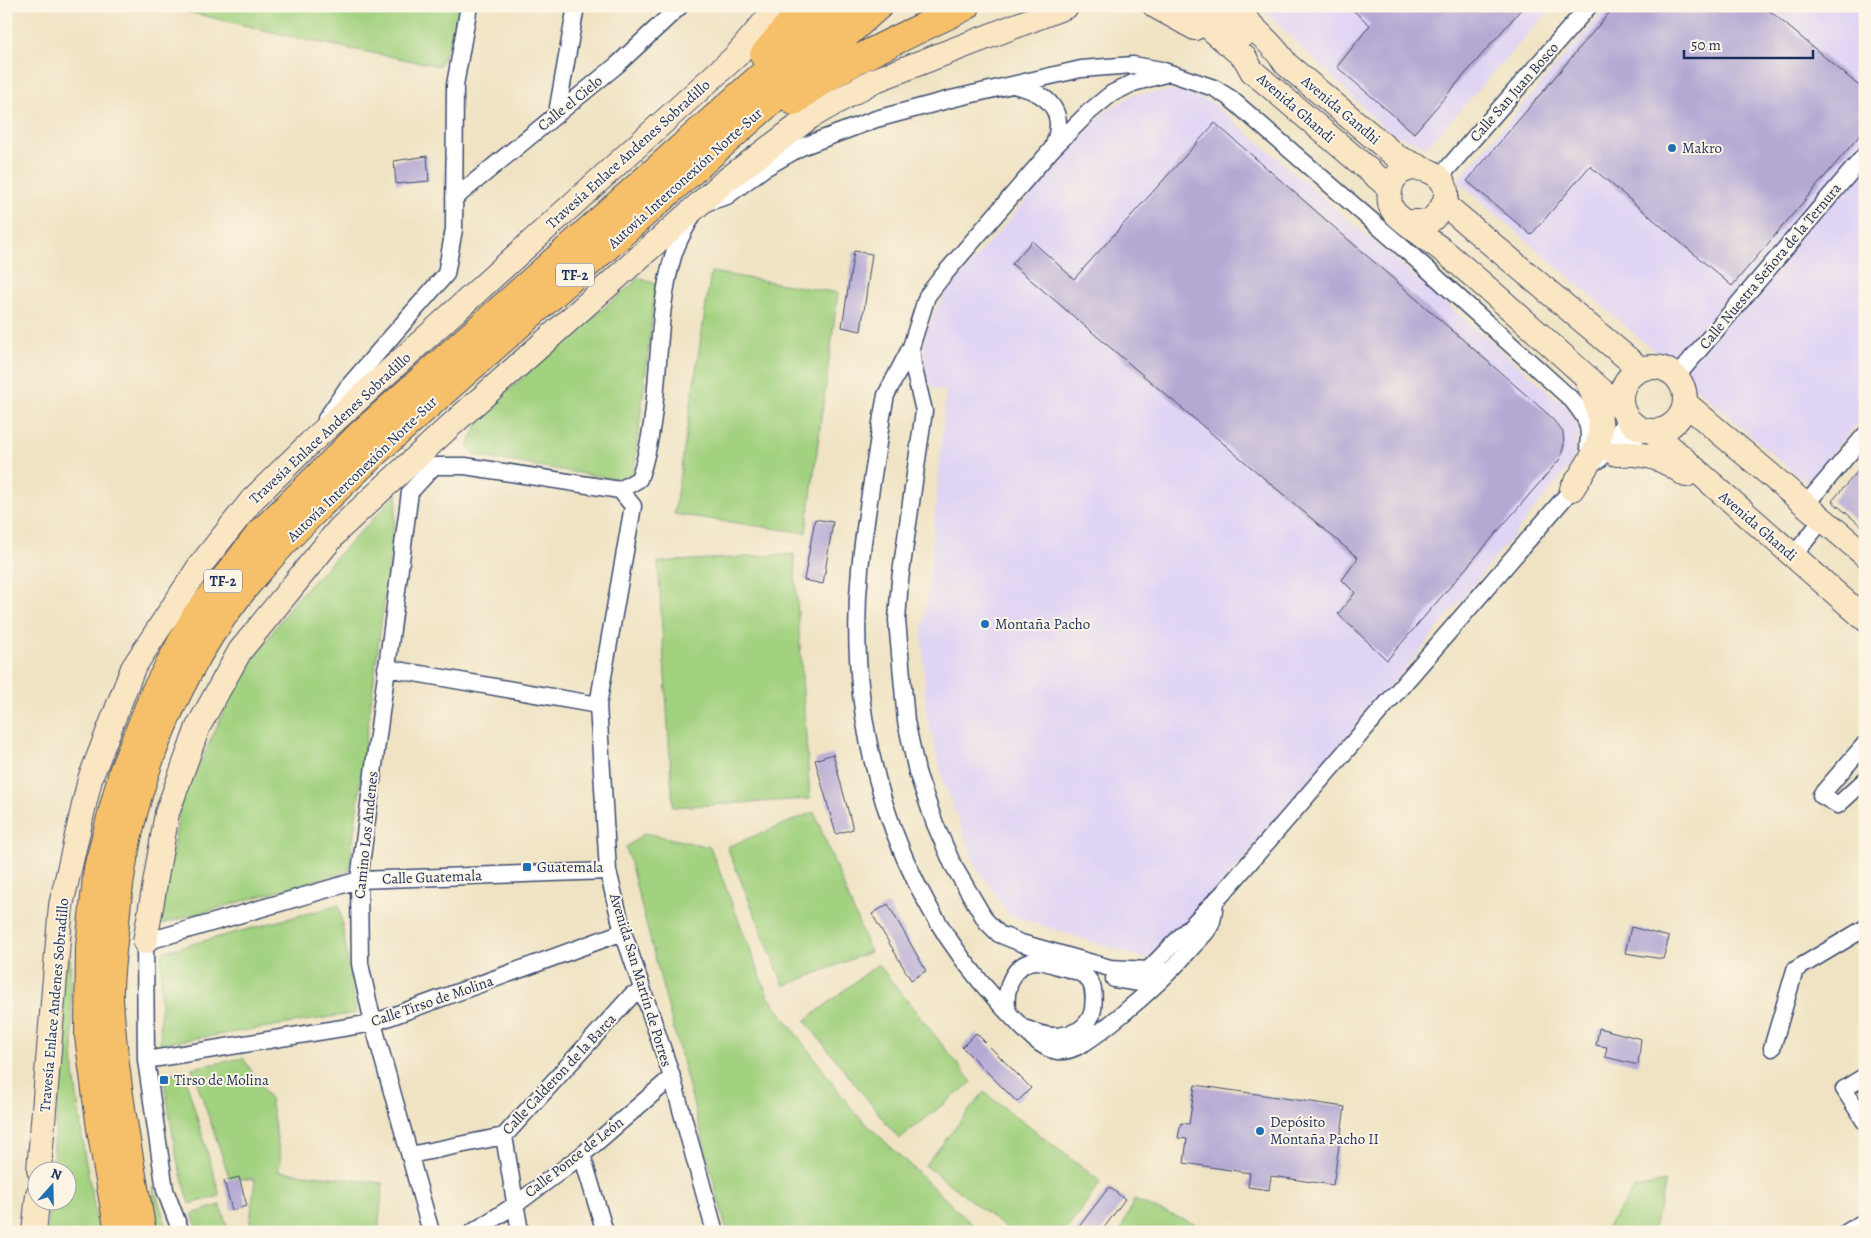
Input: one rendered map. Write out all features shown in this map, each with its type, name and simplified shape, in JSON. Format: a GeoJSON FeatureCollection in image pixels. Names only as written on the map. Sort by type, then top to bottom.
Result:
{"type":"FeatureCollection","features":[{"type":"Feature","properties":{"kind":"highway"},"geometry":{"type":"LineString","coordinates":[[720,114],[736,81],[772,47],[805,6]]}},
{"type":"Feature","properties":{"kind":"highway","name":"Autovía Interconexión Norte-Sur"},"geometry":{"type":"LineString","coordinates":[[119,1232],[101,1129],[88,1036],[90,947],[98,868],[123,772],[155,692],[196,616],[259,535],[360,435],[840,6]]}},
{"type":"Feature","properties":{"kind":"highway","name":"Autovía Interconexión Norte-Sur"},"geometry":{"type":"LineString","coordinates":[[142,1232],[122,1116],[109,998],[117,893],[132,813],[159,735],[187,677],[217,625],[252,579],[314,511],[374,453],[878,6]]}},
{"type":"Feature","properties":{"kind":"highway"},"geometry":{"type":"LineString","coordinates":[[721,146],[757,132],[807,90],[841,69],[966,6]]}},
{"type":"Feature","properties":{"kind":"street"},"geometry":{"type":"LineString","coordinates":[[310,443],[348,388],[446,274],[454,229],[456,197],[455,85],[469,6]]}},
{"type":"Feature","properties":{"kind":"street"},"geometry":{"type":"LineString","coordinates":[[557,114],[576,6]]}},
{"type":"Feature","properties":{"kind":"street","name":"Calle el Cielo"},"geometry":{"type":"LineString","coordinates":[[456,197],[617,65],[680,6]]}},
{"type":"Feature","properties":{"kind":"street","name":"Travesía Enlace Andenes Sobradillo"},"geometry":{"type":"LineString","coordinates":[[41,1160],[61,906],[90,779],[133,668],[199,567],[252,500],[310,443],[736,56],[778,6]]}},
{"type":"Feature","properties":{"kind":"street"},"geometry":{"type":"LineString","coordinates":[[182,1232],[165,1190],[146,1060],[145,942],[167,813],[198,726],[240,651],[339,529],[449,427],[725,181],[810,117],[873,81],[1067,6]]}},
{"type":"Feature","properties":{"kind":"street"},"geometry":{"type":"LineString","coordinates":[[1155,6],[1197,30],[1239,65],[1252,70]]}},
{"type":"Feature","properties":{"kind":"street","name":"Avenida Ghandi"},"geometry":{"type":"LineString","coordinates":[[1184,6],[1245,58],[1252,70],[1390,188]]}},
{"type":"Feature","properties":{"kind":"street","name":"Avenida Ghandi"},"geometry":{"type":"LineString","coordinates":[[1211,6],[1273,58],[1286,64]]}},
{"type":"Feature","properties":{"kind":"street"},"geometry":{"type":"LineString","coordinates":[[1234,6],[1278,52],[1286,64]]}},
{"type":"Feature","properties":{"kind":"street","name":"Calle San Juan Bosco"},"geometry":{"type":"LineString","coordinates":[[1440,177],[1588,6]]}},
{"type":"Feature","properties":{"kind":"street","name":"Avenida Gandhi"},"geometry":{"type":"LineString","coordinates":[[1286,64],[1397,157],[1419,167]]}},
{"type":"Feature","properties":{"kind":"street"},"geometry":{"type":"LineString","coordinates":[[620,490],[639,479],[647,456],[662,318],[674,252],[698,205],[727,196],[780,158],[831,135],[876,119],[1011,85],[1105,66],[1133,66],[1170,72],[1214,88],[1230,98],[1425,267],[1572,400],[1584,415],[1589,426],[1590,437],[1572,488]]}},
{"type":"Feature","properties":{"kind":"street"},"geometry":{"type":"LineString","coordinates":[[1170,72],[1133,83],[1111,94],[1052,149],[927,296],[911,347],[886,395],[860,567],[857,622],[863,708],[879,789],[914,880],[934,917],[973,974],[1021,1026],[1046,1048],[1055,1052],[1068,1052],[1081,1047],[1173,970],[1210,927],[1215,901]]}},
{"type":"Feature","properties":{"kind":"street"},"geometry":{"type":"LineString","coordinates":[[1011,85],[1036,90],[1050,102],[1057,120],[1058,135],[1052,149]]}},
{"type":"Feature","properties":{"kind":"street","name":"Calle Nuestra Señora de la Ternura"},"geometry":{"type":"LineString","coordinates":[[1676,376],[1865,155]]}},
{"type":"Feature","properties":{"kind":"street"},"geometry":{"type":"LineString","coordinates":[[1419,167],[1430,169],[1440,177],[1445,186],[1444,204],[1442,211],[1429,222],[1408,222],[1394,212],[1389,201],[1390,188],[1395,177],[1403,171],[1419,167]]}},
{"type":"Feature","properties":{"kind":"street"},"geometry":{"type":"LineString","coordinates":[[1444,204],[1640,369]]}},
{"type":"Feature","properties":{"kind":"street","name":"Avenida Ghandi"},"geometry":{"type":"LineString","coordinates":[[1408,222],[1865,619]]}},
{"type":"Feature","properties":{"kind":"street"},"geometry":{"type":"LineString","coordinates":[[911,347],[913,365],[924,411],[900,580],[897,620],[906,721],[917,772],[935,824],[953,866],[986,921],[999,934],[1021,943],[1110,968],[1148,970],[1199,918],[1572,488],[1636,422]]}},
{"type":"Feature","properties":{"kind":"street"},"geometry":{"type":"LineString","coordinates":[[1659,367],[1676,376],[1683,389],[1685,403],[1677,420],[1670,426],[1636,422],[1620,398],[1626,381],[1640,369],[1659,367]]}},
{"type":"Feature","properties":{"kind":"street"},"geometry":{"type":"LineString","coordinates":[[1572,488],[1594,452],[1601,435],[1602,426],[1598,407],[1585,376]]}},
{"type":"Feature","properties":{"kind":"street"},"geometry":{"type":"LineString","coordinates":[[1685,403],[1865,555]]}},
{"type":"Feature","properties":{"kind":"street"},"geometry":{"type":"LineString","coordinates":[[1572,488],[1616,454],[1636,422]]}},
{"type":"Feature","properties":{"kind":"street"},"geometry":{"type":"LineString","coordinates":[[1806,504],[1865,435]]}},
{"type":"Feature","properties":{"kind":"street"},"geometry":{"type":"LineString","coordinates":[[1616,454],[1637,453],[1669,464],[1702,487],[1727,498]]}},
{"type":"Feature","properties":{"kind":"street","name":"Camino Los Andenes"},"geometry":{"type":"LineString","coordinates":[[431,1232],[373,1023],[360,964],[359,880],[410,492],[434,466],[465,466],[620,490]]}},
{"type":"Feature","properties":{"kind":"street","name":"Avenida San Martín de Porres"},"geometry":{"type":"LineString","coordinates":[[620,490],[633,506],[598,705],[608,871],[623,932],[672,1077],[715,1232]]}},
{"type":"Feature","properties":{"kind":"street"},"geometry":{"type":"LineString","coordinates":[[1793,556],[1824,519]]}},
{"type":"Feature","properties":{"kind":"street"},"geometry":{"type":"LineString","coordinates":[[386,668],[598,705]]}},
{"type":"Feature","properties":{"kind":"street"},"geometry":{"type":"LineString","coordinates":[[1865,744],[1822,795],[1838,805],[1865,780]]}},
{"type":"Feature","properties":{"kind":"street","name":"Calle Guatemala"},"geometry":{"type":"LineString","coordinates":[[145,942],[359,880],[608,871]]}},
{"type":"Feature","properties":{"kind":"street"},"geometry":{"type":"LineString","coordinates":[[1008,1012],[1005,1000],[1008,986],[1016,973],[1027,963],[1041,961],[1076,971],[1140,983],[1156,975],[1178,953],[1195,930],[1199,918]]}},
{"type":"Feature","properties":{"kind":"street"},"geometry":{"type":"LineString","coordinates":[[1772,1048],[1795,970],[1865,928]]}},
{"type":"Feature","properties":{"kind":"street","name":"Calle Tirso de Molina"},"geometry":{"type":"LineString","coordinates":[[146,1060],[373,1023],[623,932]]}},
{"type":"Feature","properties":{"kind":"street"},"geometry":{"type":"LineString","coordinates":[[1021,1026],[1039,1034],[1054,1037],[1070,1035],[1084,1028],[1092,1014],[1094,998],[1088,979],[1076,971]]}},
{"type":"Feature","properties":{"kind":"street","name":"Calle Calderon de la Barca"},"geometry":{"type":"LineString","coordinates":[[410,1155],[504,1136],[632,995],[642,992]]}},
{"type":"Feature","properties":{"kind":"street"},"geometry":{"type":"LineString","coordinates":[[1865,1076],[1844,1089],[1865,1122]]}},
{"type":"Feature","properties":{"kind":"street","name":"Calle Ponce de León"},"geometry":{"type":"LineString","coordinates":[[473,1232],[515,1205],[582,1155],[672,1077]]}},
{"type":"Feature","properties":{"kind":"street"},"geometry":{"type":"LineString","coordinates":[[504,1136],[520,1232]]}},
{"type":"Feature","properties":{"kind":"street"},"geometry":{"type":"LineString","coordinates":[[582,1155],[605,1232]]}},
{"type":"Feature","properties":{"kind":"street"},"geometry":{"type":"LineString","coordinates":[[34,1232],[36,1210]]}},
{"type":"Feature","properties":{"kind":"street"},"geometry":{"type":"LineString","coordinates":[[1847,1232],[1865,1221]]}},
{"type":"Feature","properties":{"kind":"shaded area"},"geometry":{"type":"Polygon","coordinates":[[[1259,6],[1553,6],[1427,147],[1388,132],[1259,6]]]}},
{"type":"Feature","properties":{"kind":"shaded area"},"geometry":{"type":"Polygon","coordinates":[[[1609,6],[1865,6],[1865,415],[1806,483],[1457,180],[1609,6]]]}},
{"type":"Feature","properties":{"kind":"shaded area"},"geometry":{"type":"Polygon","coordinates":[[[1184,90],[1213,103],[1569,409],[1579,430],[1572,463],[1418,653],[1156,962],[1009,915],[976,866],[944,783],[926,711],[922,633],[930,571],[946,390],[932,388],[925,370],[924,334],[946,292],[1102,114],[1135,94],[1184,90]]]}},
{"type":"Feature","properties":{"kind":"green space"},"geometry":{"type":"Polygon","coordinates":[[[177,6],[459,6],[453,37],[439,66],[306,40],[188,12],[177,6]]]}},
{"type":"Feature","properties":{"kind":"green space"},"geometry":{"type":"Polygon","coordinates":[[[711,272],[838,293],[806,533],[674,514],[711,272]]]}},
{"type":"Feature","properties":{"kind":"green space"},"geometry":{"type":"Polygon","coordinates":[[[639,278],[656,284],[634,472],[621,480],[477,456],[468,446],[483,412],[639,278]]]}},
{"type":"Feature","properties":{"kind":"green space"},"geometry":{"type":"Polygon","coordinates":[[[398,493],[349,871],[158,925],[182,800],[237,684],[294,601],[398,493]]]}},
{"type":"Feature","properties":{"kind":"green space"},"geometry":{"type":"Polygon","coordinates":[[[794,554],[810,799],[673,807],[658,562],[794,554]]]}},
{"type":"Feature","properties":{"kind":"green space"},"geometry":{"type":"Polygon","coordinates":[[[814,812],[870,952],[784,986],[727,847],[814,812]]]}},
{"type":"Feature","properties":{"kind":"green space"},"geometry":{"type":"Polygon","coordinates":[[[645,833],[710,847],[768,996],[855,1113],[980,1232],[727,1232],[626,847],[645,833]]]}},
{"type":"Feature","properties":{"kind":"green space"},"geometry":{"type":"Polygon","coordinates":[[[339,905],[356,1013],[160,1044],[162,952],[339,905]]]}},
{"type":"Feature","properties":{"kind":"green space"},"geometry":{"type":"Polygon","coordinates":[[[70,958],[74,1073],[84,1152],[99,1232],[47,1232],[48,1210],[78,1210],[78,1160],[53,1160],[65,1021],[59,1021],[64,959],[70,958]]]}},
{"type":"Feature","properties":{"kind":"green space"},"geometry":{"type":"Polygon","coordinates":[[[878,964],[972,1082],[899,1139],[805,1021],[878,964]]]}},
{"type":"Feature","properties":{"kind":"green space"},"geometry":{"type":"Polygon","coordinates":[[[243,1058],[270,1099],[281,1161],[278,1171],[383,1183],[378,1232],[249,1232],[255,1179],[230,1179],[192,1068],[243,1058]]]}},
{"type":"Feature","properties":{"kind":"green space"},"geometry":{"type":"Polygon","coordinates":[[[183,1070],[220,1196],[190,1204],[177,1160],[164,1080],[168,1074],[183,1070]]]}},
{"type":"Feature","properties":{"kind":"green space"},"geometry":{"type":"Polygon","coordinates":[[[984,1092],[1101,1182],[1065,1232],[1011,1232],[925,1165],[984,1092]]]}},
{"type":"Feature","properties":{"kind":"green space"},"geometry":{"type":"Polygon","coordinates":[[[1666,1182],[1653,1232],[1603,1232],[1635,1188],[1666,1182]]]}},
{"type":"Feature","properties":{"kind":"green space"},"geometry":{"type":"Polygon","coordinates":[[[154,1187],[168,1232],[159,1232],[153,1200],[154,1187]]]}},
{"type":"Feature","properties":{"kind":"green space"},"geometry":{"type":"Polygon","coordinates":[[[1134,1200],[1215,1232],[1120,1232],[1134,1200]]]}},
{"type":"Feature","properties":{"kind":"green space"},"geometry":{"type":"Polygon","coordinates":[[[220,1205],[229,1232],[199,1232],[192,1214],[220,1205]]]}},
{"type":"Feature","properties":{"kind":"building"},"geometry":{"type":"Polygon","coordinates":[[[1348,6],[1524,6],[1414,133],[1337,67],[1370,25],[1348,6]]]}},
{"type":"Feature","properties":{"kind":"building","name":"Makro"},"geometry":{"type":"Polygon","coordinates":[[[1615,6],[1764,6],[1865,91],[1865,129],[1732,286],[1590,166],[1531,235],[1467,181],[1615,6]]]}},
{"type":"Feature","properties":{"kind":"building"},"geometry":{"type":"Polygon","coordinates":[[[1215,123],[1549,415],[1563,432],[1564,445],[1560,459],[1387,660],[1338,614],[1355,593],[1342,580],[1358,558],[1012,264],[1032,241],[1074,279],[1215,123]]]}},
{"type":"Feature","properties":{"kind":"building"},"geometry":{"type":"Polygon","coordinates":[[[427,156],[429,181],[396,184],[394,161],[427,156]]]}},
{"type":"Feature","properties":{"kind":"building"},"geometry":{"type":"Polygon","coordinates":[[[854,251],[872,254],[861,331],[842,327],[854,251]]]}},
{"type":"Feature","properties":{"kind":"building"},"geometry":{"type":"Polygon","coordinates":[[[1865,463],[1865,529],[1832,501],[1865,463]]]}},
{"type":"Feature","properties":{"kind":"building"},"geometry":{"type":"Polygon","coordinates":[[[815,519],[833,522],[823,584],[804,580],[815,519]]]}},
{"type":"Feature","properties":{"kind":"building"},"geometry":{"type":"Polygon","coordinates":[[[833,754],[853,829],[836,834],[815,760],[833,754]]]}},
{"type":"Feature","properties":{"kind":"building"},"geometry":{"type":"Polygon","coordinates":[[[888,904],[926,971],[911,980],[872,914],[888,904]]]}},
{"type":"Feature","properties":{"kind":"building"},"geometry":{"type":"Polygon","coordinates":[[[1631,927],[1669,937],[1663,959],[1625,953],[1631,927]]]}},
{"type":"Feature","properties":{"kind":"building"},"geometry":{"type":"Polygon","coordinates":[[[1599,1028],[1641,1039],[1638,1065],[1605,1057],[1607,1047],[1596,1045],[1599,1028]]]}},
{"type":"Feature","properties":{"kind":"building"},"geometry":{"type":"Polygon","coordinates":[[[976,1033],[1031,1088],[1017,1102],[962,1047],[976,1033]]]}},
{"type":"Feature","properties":{"kind":"building","name":"Depósito Montaña Pacho II"},"geometry":{"type":"Polygon","coordinates":[[[1195,1085],[1345,1107],[1333,1185],[1271,1176],[1269,1190],[1248,1187],[1250,1173],[1184,1163],[1187,1139],[1178,1138],[1181,1123],[1189,1124],[1195,1085]]]}},
{"type":"Feature","properties":{"kind":"building"},"geometry":{"type":"Polygon","coordinates":[[[239,1177],[247,1206],[232,1210],[224,1181],[239,1177]]]}},
{"type":"Feature","properties":{"kind":"building"},"geometry":{"type":"Polygon","coordinates":[[[1109,1187],[1125,1199],[1101,1232],[1075,1232],[1109,1187]]]}},
{"type":"Feature","properties":{"kind":"place","name":"Makro"},"geometry":{"type":"Point","coordinates":[1672,148]}},
{"type":"Feature","properties":{"kind":"place","name":"Montaña Pacho"},"geometry":{"type":"Point","coordinates":[985,624]}},
{"type":"Feature","properties":{"kind":"place","name":"Guatemala"},"geometry":{"type":"Point","coordinates":[527,867]}},
{"type":"Feature","properties":{"kind":"place","name":"Tirso de Molina"},"geometry":{"type":"Point","coordinates":[164,1080]}},
{"type":"Feature","properties":{"kind":"place","name":"Depósito Montaña Pacho II"},"geometry":{"type":"Point","coordinates":[1260,1131]}}]}
